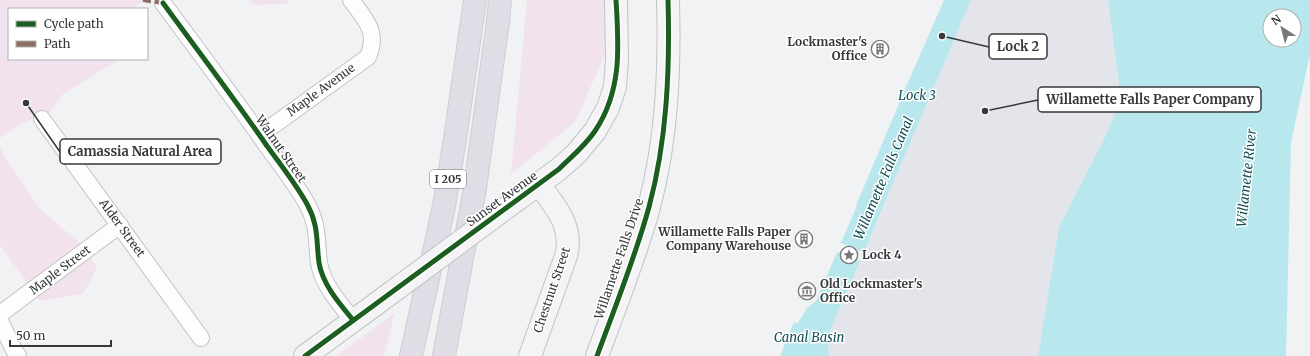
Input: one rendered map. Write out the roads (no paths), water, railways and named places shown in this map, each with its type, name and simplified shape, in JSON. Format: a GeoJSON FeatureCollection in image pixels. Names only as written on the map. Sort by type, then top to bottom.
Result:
{"type":"FeatureCollection","features":[{"type":"Feature","properties":{"kind":"highway","name":"I 205"},"geometry":{"type":"LineString","coordinates":[[411,356],[444,206],[458,124],[475,0]]}},
{"type":"Feature","properties":{"kind":"highway","name":"I 205"},"geometry":{"type":"LineString","coordinates":[[444,356],[475,188],[500,0]]}},
{"type":"Feature","properties":{"kind":"street","name":"Maple Avenue"},"geometry":{"type":"LineString","coordinates":[[260,135],[368,57],[372,49],[371,28],[351,0]]}},
{"type":"Feature","properties":{"kind":"street","name":"Sunset Avenue"},"geometry":{"type":"LineString","coordinates":[[305,356],[539,184],[576,154],[595,132],[608,108],[615,87],[617,59],[616,0]]}},
{"type":"Feature","properties":{"kind":"street","name":"Willamette Falls Drive"},"geometry":{"type":"LineString","coordinates":[[597,356],[641,233],[654,184],[664,126],[667,98],[669,69],[668,0]]}},
{"type":"Feature","properties":{"kind":"street","name":"Walnut Street"},"geometry":{"type":"LineString","coordinates":[[164,3],[260,135],[304,199],[313,216],[319,263],[323,276],[338,301],[353,320]]}},
{"type":"Feature","properties":{"kind":"street","name":"Alder Street"},"geometry":{"type":"LineString","coordinates":[[42,119],[201,338]]}},
{"type":"Feature","properties":{"kind":"street","name":"Chestnut Street"},"geometry":{"type":"LineString","coordinates":[[530,356],[566,256],[569,241],[568,232],[564,223],[539,184]]}},
{"type":"Feature","properties":{"kind":"street","name":"Maple Street"},"geometry":{"type":"LineString","coordinates":[[0,314],[120,225]]}},
{"type":"Feature","properties":{"kind":"street"},"geometry":{"type":"LineString","coordinates":[[0,321],[18,356]]}},
{"type":"Feature","properties":{"kind":"water"},"geometry":{"type":"Polygon","coordinates":[[[944,0],[971,0],[828,336],[829,356],[780,356],[794,322],[797,324],[808,307],[816,301],[944,0]]]}},
{"type":"Feature","properties":{"kind":"water","name":"Willamette River"},"geometry":{"type":"Polygon","coordinates":[[[1108,0],[1310,0],[1310,54],[1291,142],[1286,356],[1038,356],[1059,227],[1105,137],[1121,100],[1108,0]]]}},
{"type":"Feature","properties":{"kind":"place","name":"Lock 2"},"geometry":{"type":"Point","coordinates":[942,36]}},
{"type":"Feature","properties":{"kind":"place","name":"Lockmaster's Office"},"geometry":{"type":"Point","coordinates":[880,49]}},
{"type":"Feature","properties":{"kind":"place","name":"Camassia Natural Area"},"geometry":{"type":"Point","coordinates":[26,103]}},
{"type":"Feature","properties":{"kind":"place","name":"Willamette Falls Paper Company"},"geometry":{"type":"Point","coordinates":[985,111]}},
{"type":"Feature","properties":{"kind":"place","name":"Willamette Falls Paper Company Warehouse"},"geometry":{"type":"Point","coordinates":[804,239]}},
{"type":"Feature","properties":{"kind":"place","name":"Lock 4"},"geometry":{"type":"Point","coordinates":[849,255]}},
{"type":"Feature","properties":{"kind":"place","name":"Old Lockmaster's Office"},"geometry":{"type":"Point","coordinates":[807,291]}},
{"type":"Feature","properties":{"kind":"water label","name":"Lock 3"},"geometry":{"type":"Point","coordinates":[917,95]}},
{"type":"Feature","properties":{"kind":"water label","name":"Willamette Falls Canal"},"geometry":{"type":"Point","coordinates":[883,178]}},
{"type":"Feature","properties":{"kind":"water label","name":"Canal Basin"},"geometry":{"type":"Point","coordinates":[809,337]}}]}
